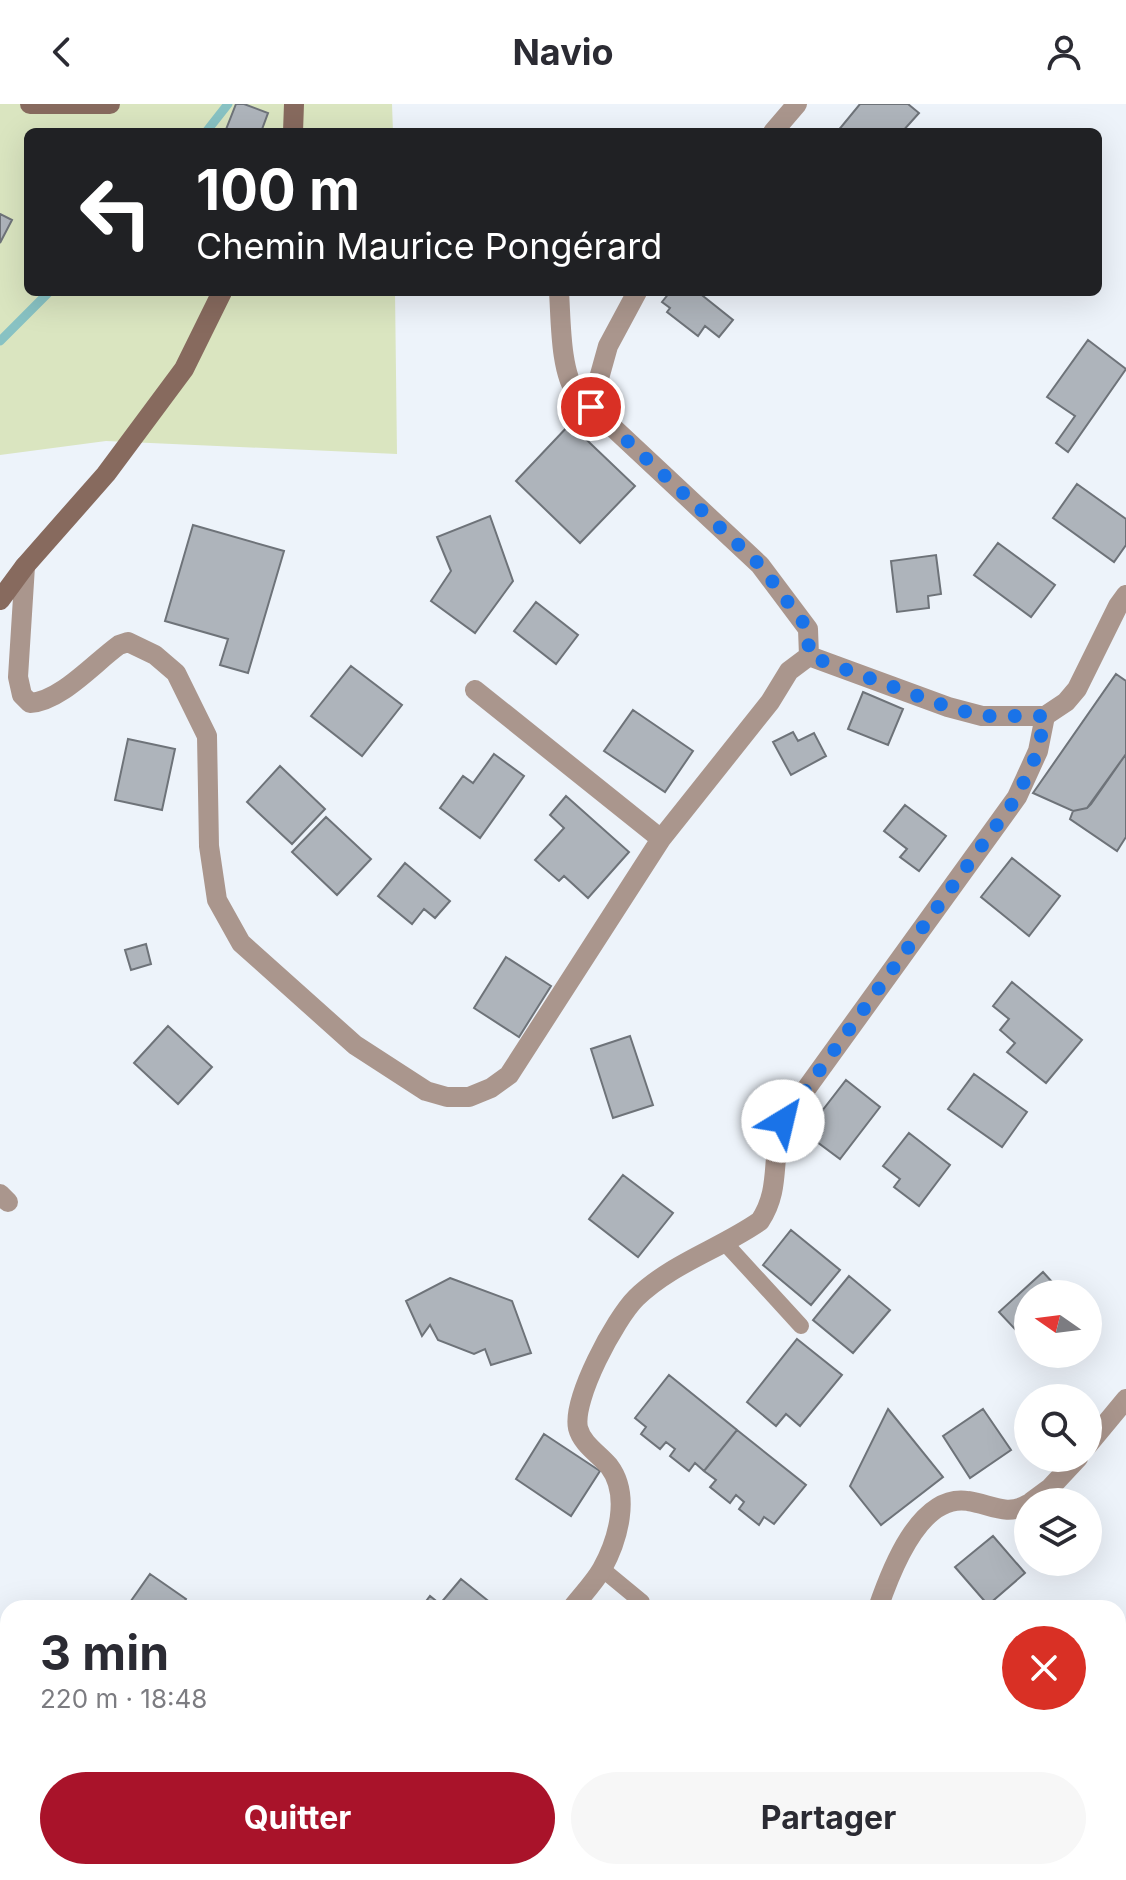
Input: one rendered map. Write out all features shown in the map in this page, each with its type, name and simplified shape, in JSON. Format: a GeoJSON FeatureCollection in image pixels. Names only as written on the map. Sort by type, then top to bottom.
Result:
{"type":"FeatureCollection","features":[{"type":"Feature","properties":{"kind":"main road"},"geometry":{"type":"LineString","coordinates":[[30,104],[110,104]]}},
{"type":"Feature","properties":{"kind":"main road"},"geometry":{"type":"LineString","coordinates":[[293,128],[294,104]]}},
{"type":"Feature","properties":{"kind":"main road"},"geometry":{"type":"LineString","coordinates":[[0,600],[25,566],[106,474],[184,369],[220,296]]}},
{"type":"Feature","properties":{"kind":"street"},"geometry":{"type":"LineString","coordinates":[[776,128],[797,104]]}},
{"type":"Feature","properties":{"kind":"street"},"geometry":{"type":"LineString","coordinates":[[559,296],[568,375],[575,393],[760,565],[808,629],[809,656]]}},
{"type":"Feature","properties":{"kind":"street"},"geometry":{"type":"LineString","coordinates":[[591,407],[608,346],[635,296]]}},
{"type":"Feature","properties":{"kind":"street"},"geometry":{"type":"LineString","coordinates":[[25,566],[18,677],[22,695],[30,703],[43,702],[119,645],[128,642],[155,655],[176,673],[207,736],[209,846],[217,900],[241,943],[355,1045],[426,1091],[447,1097],[469,1097],[491,1088],[509,1075],[661,839],[770,702],[789,671],[809,656]]}},
{"type":"Feature","properties":{"kind":"street"},"geometry":{"type":"LineString","coordinates":[[809,656],[948,707],[982,716],[1045,716],[1066,702],[1077,689],[1126,595]]}},
{"type":"Feature","properties":{"kind":"street"},"geometry":{"type":"LineString","coordinates":[[475,690],[661,839]]}},
{"type":"Feature","properties":{"kind":"street"},"geometry":{"type":"LineString","coordinates":[[578,1600],[602,1569],[621,1513],[620,1490],[610,1467],[581,1436],[578,1426],[580,1403],[607,1336],[634,1300],[662,1276],[760,1221],[770,1206],[774,1191],[776,1141],[783,1121],[1017,797],[1038,751],[1045,716]]}},
{"type":"Feature","properties":{"kind":"street"},"geometry":{"type":"LineString","coordinates":[[1102,1428],[1126,1399]]}},
{"type":"Feature","properties":{"kind":"street"},"geometry":{"type":"LineString","coordinates":[[1050,1488],[1065,1472]]}},
{"type":"Feature","properties":{"kind":"street"},"geometry":{"type":"LineString","coordinates":[[881,1600],[900,1550],[916,1528],[936,1510],[956,1500],[1008,1511],[1014,1509]]}},
{"type":"Feature","properties":{"kind":"lane"},"geometry":{"type":"LineString","coordinates":[[724,1242],[801,1326]]}},
{"type":"Feature","properties":{"kind":"lane"},"geometry":{"type":"LineString","coordinates":[[602,1569],[640,1600]]}},
{"type":"Feature","properties":{"kind":"green space"},"geometry":{"type":"Polygon","coordinates":[[[0,104],[392,104],[393,128],[24,128],[24,296],[395,296],[397,454],[106,441],[0,455],[0,104]]]}},
{"type":"Feature","properties":{"kind":"building"},"geometry":{"type":"Polygon","coordinates":[[[236,104],[268,113],[262,128],[227,128],[236,104]]]}},
{"type":"Feature","properties":{"kind":"building"},"geometry":{"type":"Polygon","coordinates":[[[860,104],[908,104],[919,113],[906,128],[840,128],[860,104]]]}},
{"type":"Feature","properties":{"kind":"building"},"geometry":{"type":"Polygon","coordinates":[[[0,214],[12,220],[0,243],[0,214]]]}},
{"type":"Feature","properties":{"kind":"building"},"geometry":{"type":"Polygon","coordinates":[[[667,296],[703,296],[733,320],[719,337],[705,326],[698,336],[667,312],[670,308],[662,302],[667,296]]]}},
{"type":"Feature","properties":{"kind":"building"},"geometry":{"type":"Polygon","coordinates":[[[1088,340],[1126,369],[1068,452],[1056,443],[1075,416],[1047,397],[1088,340]]]}},
{"type":"Feature","properties":{"kind":"building"},"geometry":{"type":"Polygon","coordinates":[[[570,424],[635,486],[580,543],[516,481],[570,424]]]}},
{"type":"Feature","properties":{"kind":"building"},"geometry":{"type":"Polygon","coordinates":[[[1077,484],[1126,519],[1126,545],[1114,562],[1053,518],[1077,484]]]}},
{"type":"Feature","properties":{"kind":"building"},"geometry":{"type":"Polygon","coordinates":[[[490,516],[513,581],[475,633],[431,601],[451,571],[437,537],[490,516]]]}},
{"type":"Feature","properties":{"kind":"building"},"geometry":{"type":"Polygon","coordinates":[[[193,525],[284,551],[248,673],[220,665],[228,639],[165,621],[193,525]]]}},
{"type":"Feature","properties":{"kind":"building"},"geometry":{"type":"Polygon","coordinates":[[[998,543],[1055,585],[1031,617],[974,575],[998,543]]]}},
{"type":"Feature","properties":{"kind":"building"},"geometry":{"type":"Polygon","coordinates":[[[936,555],[941,594],[928,596],[929,608],[897,612],[891,561],[936,555]]]}},
{"type":"Feature","properties":{"kind":"building"},"geometry":{"type":"Polygon","coordinates":[[[536,602],[578,635],[556,664],[514,631],[536,602]]]}},
{"type":"Feature","properties":{"kind":"building"},"geometry":{"type":"Polygon","coordinates":[[[351,666],[402,705],[362,756],[311,716],[351,666]]]}},
{"type":"Feature","properties":{"kind":"building"},"geometry":{"type":"Polygon","coordinates":[[[1116,674],[1126,681],[1126,754],[1087,808],[1073,811],[1033,793],[1116,674]]]}},
{"type":"Feature","properties":{"kind":"building"},"geometry":{"type":"Polygon","coordinates":[[[863,692],[903,709],[888,745],[848,729],[863,692]]]}},
{"type":"Feature","properties":{"kind":"building"},"geometry":{"type":"Polygon","coordinates":[[[633,710],[693,751],[665,792],[604,751],[633,710]]]}},
{"type":"Feature","properties":{"kind":"building"},"geometry":{"type":"Polygon","coordinates":[[[793,732],[798,741],[814,733],[826,756],[791,775],[773,742],[793,732]]]}},
{"type":"Feature","properties":{"kind":"building"},"geometry":{"type":"Polygon","coordinates":[[[128,739],[175,749],[162,810],[115,800],[128,739]]]}},
{"type":"Feature","properties":{"kind":"building"},"geometry":{"type":"Polygon","coordinates":[[[494,754],[524,776],[480,838],[440,808],[463,776],[473,783],[494,754]]]}},
{"type":"Feature","properties":{"kind":"building"},"geometry":{"type":"Polygon","coordinates":[[[1126,754],[1126,837],[1117,851],[1070,819],[1073,811],[1091,804],[1126,754]]]}},
{"type":"Feature","properties":{"kind":"building"},"geometry":{"type":"Polygon","coordinates":[[[280,766],[325,809],[292,844],[247,802],[280,766]]]}},
{"type":"Feature","properties":{"kind":"building"},"geometry":{"type":"Polygon","coordinates":[[[566,796],[629,852],[588,898],[564,876],[559,881],[535,860],[564,828],[550,815],[566,796]]]}},
{"type":"Feature","properties":{"kind":"building"},"geometry":{"type":"Polygon","coordinates":[[[905,805],[946,836],[919,871],[900,857],[907,849],[884,831],[905,805]]]}},
{"type":"Feature","properties":{"kind":"building"},"geometry":{"type":"Polygon","coordinates":[[[326,817],[371,859],[337,895],[292,852],[326,817]]]}},
{"type":"Feature","properties":{"kind":"building"},"geometry":{"type":"Polygon","coordinates":[[[1012,858],[1060,896],[1029,936],[981,897],[1012,858]]]}},
{"type":"Feature","properties":{"kind":"building"},"geometry":{"type":"Polygon","coordinates":[[[405,863],[450,901],[435,918],[424,909],[412,924],[378,896],[405,863]]]}},
{"type":"Feature","properties":{"kind":"building"},"geometry":{"type":"Polygon","coordinates":[[[146,944],[151,964],[131,970],[125,950],[146,944]]]}},
{"type":"Feature","properties":{"kind":"building"},"geometry":{"type":"Polygon","coordinates":[[[506,957],[551,986],[519,1037],[474,1008],[506,957]]]}},
{"type":"Feature","properties":{"kind":"building"},"geometry":{"type":"Polygon","coordinates":[[[1012,982],[1082,1040],[1046,1083],[1007,1052],[1015,1043],[1000,1030],[1009,1019],[993,1006],[1012,982]]]}},
{"type":"Feature","properties":{"kind":"building"},"geometry":{"type":"Polygon","coordinates":[[[168,1026],[212,1067],[178,1104],[134,1063],[168,1026]]]}},
{"type":"Feature","properties":{"kind":"building"},"geometry":{"type":"Polygon","coordinates":[[[630,1036],[653,1105],[613,1118],[591,1049],[630,1036]]]}},
{"type":"Feature","properties":{"kind":"building"},"geometry":{"type":"Polygon","coordinates":[[[974,1074],[1027,1112],[1002,1147],[948,1109],[974,1074]]]}},
{"type":"Feature","properties":{"kind":"building"},"geometry":{"type":"Polygon","coordinates":[[[846,1080],[880,1107],[840,1159],[805,1133],[846,1080]]]}},
{"type":"Feature","properties":{"kind":"building"},"geometry":{"type":"Polygon","coordinates":[[[909,1133],[950,1165],[919,1206],[894,1187],[900,1179],[883,1166],[909,1133]]]}},
{"type":"Feature","properties":{"kind":"building"},"geometry":{"type":"Polygon","coordinates":[[[623,1175],[673,1213],[638,1257],[589,1219],[623,1175]]]}},
{"type":"Feature","properties":{"kind":"building"},"geometry":{"type":"Polygon","coordinates":[[[791,1230],[840,1270],[811,1305],[763,1265],[791,1230]]]}},
{"type":"Feature","properties":{"kind":"building"},"geometry":{"type":"Polygon","coordinates":[[[1043,1272],[1050,1280],[1034,1280],[1043,1272]]]}},
{"type":"Feature","properties":{"kind":"building"},"geometry":{"type":"Polygon","coordinates":[[[849,1276],[890,1310],[853,1353],[813,1320],[849,1276]]]}},
{"type":"Feature","properties":{"kind":"building"},"geometry":{"type":"Polygon","coordinates":[[[450,1278],[512,1301],[531,1353],[491,1365],[485,1349],[474,1354],[438,1340],[430,1325],[422,1336],[406,1301],[450,1278]]]}},
{"type":"Feature","properties":{"kind":"building"},"geometry":{"type":"Polygon","coordinates":[[[1014,1298],[1014,1328],[999,1312],[1014,1298]]]}},
{"type":"Feature","properties":{"kind":"building"},"geometry":{"type":"Polygon","coordinates":[[[797,1339],[842,1375],[800,1426],[786,1414],[776,1426],[747,1402],[797,1339]]]}},
{"type":"Feature","properties":{"kind":"building"},"geometry":{"type":"Polygon","coordinates":[[[669,1375],[737,1430],[704,1471],[695,1463],[689,1471],[670,1456],[675,1449],[666,1442],[660,1449],[641,1434],[646,1427],[635,1418],[669,1375]]]}},
{"type":"Feature","properties":{"kind":"building"},"geometry":{"type":"Polygon","coordinates":[[[888,1409],[943,1477],[881,1525],[850,1486],[888,1409]]]}},
{"type":"Feature","properties":{"kind":"building"},"geometry":{"type":"Polygon","coordinates":[[[983,1409],[1011,1450],[970,1478],[943,1436],[983,1409]]]}},
{"type":"Feature","properties":{"kind":"building"},"geometry":{"type":"Polygon","coordinates":[[[737,1430],[806,1485],[774,1524],[764,1517],[759,1525],[739,1509],[744,1502],[736,1495],[730,1503],[710,1487],[716,1480],[704,1471],[737,1430]]]}},
{"type":"Feature","properties":{"kind":"building"},"geometry":{"type":"Polygon","coordinates":[[[544,1434],[600,1471],[571,1516],[516,1479],[544,1434]]]}},
{"type":"Feature","properties":{"kind":"building"},"geometry":{"type":"Polygon","coordinates":[[[993,1536],[1014,1560],[1014,1576],[1022,1576],[994,1600],[984,1600],[955,1567],[993,1536]]]}},
{"type":"Feature","properties":{"kind":"building"},"geometry":{"type":"Polygon","coordinates":[[[150,1574],[186,1599],[185,1600],[132,1600],[150,1574]]]}},
{"type":"Feature","properties":{"kind":"building"},"geometry":{"type":"Polygon","coordinates":[[[461,1579],[487,1600],[443,1600],[461,1579]]]}},
{"type":"Feature","properties":{"kind":"waterway"},"geometry":{"type":"LineString","coordinates":[[209,128],[228,104]]}},
{"type":"Feature","properties":{"kind":"waterway"},"geometry":{"type":"LineString","coordinates":[[0,341],[45,296]]}},
{"type":"Feature","properties":{"kind":"route"},"geometry":{"type":"LineString","coordinates":[[591,407],[760,565],[808,629],[809,656],[948,707],[982,716],[1045,716],[1038,751],[1017,797],[783,1121]]}}]}
